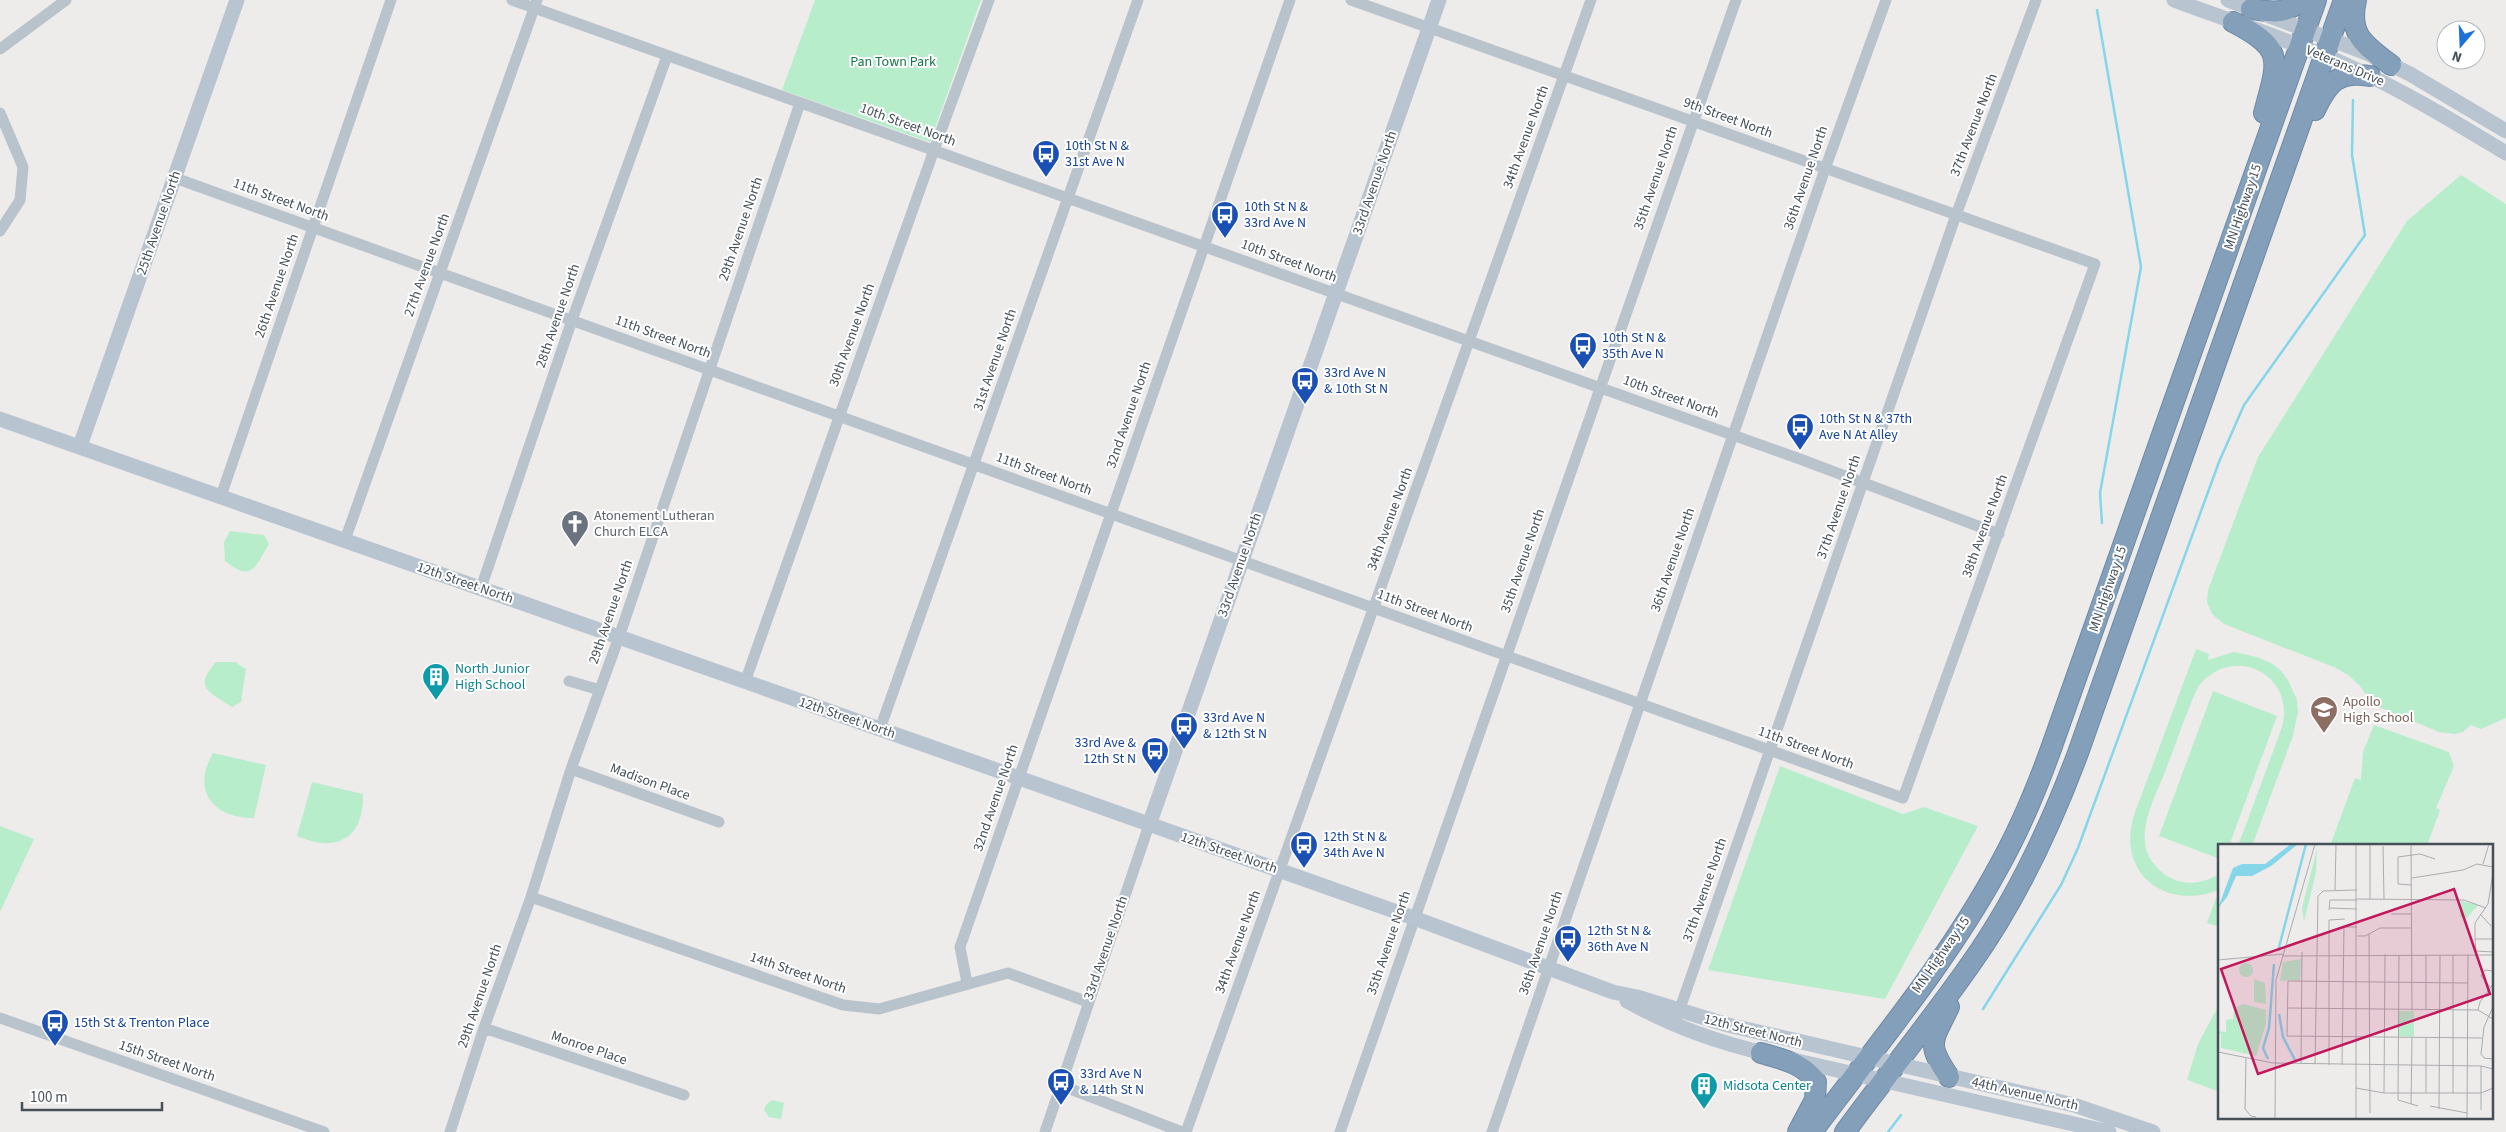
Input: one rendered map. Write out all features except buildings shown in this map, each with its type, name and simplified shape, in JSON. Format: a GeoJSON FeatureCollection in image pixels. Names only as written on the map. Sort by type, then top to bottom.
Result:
{"type":"FeatureCollection","features":[{"type":"Feature","properties":{"kind":"highway"},"geometry":{"type":"LineString","coordinates":[[2251,9],[2277,12],[2293,7],[2301,0]]}},
{"type":"Feature","properties":{"kind":"highway","name":"MN Highway 15"},"geometry":{"type":"LineString","coordinates":[[1812,1132],[1961,929],[1998,869],[2027,811],[2056,736],[2316,0]]}},
{"type":"Feature","properties":{"kind":"highway","name":"MN Highway 15"},"geometry":{"type":"LineString","coordinates":[[1844,1132],[1970,965],[2021,883],[2062,798],[2344,0]]}},
{"type":"Feature","properties":{"kind":"highway"},"geometry":{"type":"LineString","coordinates":[[2356,0],[2353,21],[2356,32],[2363,42],[2391,64]]}},
{"type":"Feature","properties":{"kind":"highway"},"geometry":{"type":"LineString","coordinates":[[2232,238],[2273,78],[2274,63],[2272,50],[2266,41],[2233,22]]}},
{"type":"Feature","properties":{"kind":"highway"},"geometry":{"type":"LineString","coordinates":[[2266,222],[2325,90],[2341,77],[2357,74],[2370,76]]}},
{"type":"Feature","properties":{"kind":"highway"},"geometry":{"type":"LineString","coordinates":[[1949,1076],[1935,1056],[1934,1041],[1970,965]]}},
{"type":"Feature","properties":{"kind":"highway"},"geometry":{"type":"LineString","coordinates":[[1761,1052],[1797,1064],[1806,1070],[1816,1082],[1815,1100],[1798,1132]]}},
{"type":"Feature","properties":{"kind":"street"},"geometry":{"type":"LineString","coordinates":[[0,49],[66,0]]}},
{"type":"Feature","properties":{"kind":"street","name":"25th Avenue North"},"geometry":{"type":"LineString","coordinates":[[80,446],[237,0]]}},
{"type":"Feature","properties":{"kind":"street","name":"26th Avenue North"},"geometry":{"type":"LineString","coordinates":[[221,496],[391,0]]}},
{"type":"Feature","properties":{"kind":"street","name":"10th Street North"},"geometry":{"type":"LineString","coordinates":[[512,0],[536,4],[667,56],[1733,435],[1998,534]]}},
{"type":"Feature","properties":{"kind":"street","name":"30th Avenue North"},"geometry":{"type":"LineString","coordinates":[[745,682],[989,0]]}},
{"type":"Feature","properties":{"kind":"street","name":"31st Avenue North"},"geometry":{"type":"LineString","coordinates":[[880,729],[1138,0]]}},
{"type":"Feature","properties":{"kind":"street","name":"32nd Avenue North"},"geometry":{"type":"LineString","coordinates":[[967,983],[960,947],[1290,0]]}},
{"type":"Feature","properties":{"kind":"street","name":"9th Street North"},"geometry":{"type":"LineString","coordinates":[[1351,0],[2094,264]]}},
{"type":"Feature","properties":{"kind":"street","name":"33rd Avenue North"},"geometry":{"type":"LineString","coordinates":[[1044,1132],[1149,825],[1439,0]]}},
{"type":"Feature","properties":{"kind":"street","name":"34th Avenue North"},"geometry":{"type":"LineString","coordinates":[[1184,1132],[1280,871],[1591,0]]}},
{"type":"Feature","properties":{"kind":"street","name":"35th Avenue North"},"geometry":{"type":"LineString","coordinates":[[1340,1132],[1692,121],[1736,0]]}},
{"type":"Feature","properties":{"kind":"street","name":"36th Avenue North"},"geometry":{"type":"LineString","coordinates":[[1492,1132],[1825,169],[1886,0]]}},
{"type":"Feature","properties":{"kind":"street","name":"37th Avenue North"},"geometry":{"type":"LineString","coordinates":[[1674,1026],[1956,215],[2036,0]]}},
{"type":"Feature","properties":{"kind":"street","name":"Veterans Drive"},"geometry":{"type":"LineString","coordinates":[[2174,0],[2233,22],[2303,38],[2327,47],[2391,64],[2506,131]]}},
{"type":"Feature","properties":{"kind":"street","name":"Veterans Drive"},"geometry":{"type":"LineString","coordinates":[[2228,0],[2251,9],[2303,38]]}},
{"type":"Feature","properties":{"kind":"street","name":"27th Avenue North"},"geometry":{"type":"LineString","coordinates":[[345,540],[536,4]]}},
{"type":"Feature","properties":{"kind":"street","name":"Veterans Drive"},"geometry":{"type":"LineString","coordinates":[[2327,47],[2370,76],[2420,102],[2506,152]]}},
{"type":"Feature","properties":{"kind":"street","name":"28th Avenue North"},"geometry":{"type":"LineString","coordinates":[[481,588],[572,320],[667,56]]}},
{"type":"Feature","properties":{"kind":"street","name":"29th Avenue North"},"geometry":{"type":"LineString","coordinates":[[450,1132],[484,1028],[531,897],[571,769],[619,637],[800,102]]}},
{"type":"Feature","properties":{"kind":"street"},"geometry":{"type":"LineString","coordinates":[[0,113],[23,167],[20,200],[0,231]]}},
{"type":"Feature","properties":{"kind":"street","name":"11th Street North"},"geometry":{"type":"LineString","coordinates":[[175,178],[1903,798]]}},
{"type":"Feature","properties":{"kind":"street","name":"38th Avenue North"},"geometry":{"type":"LineString","coordinates":[[1903,798],[2094,264]]}},
{"type":"Feature","properties":{"kind":"street","name":"12th Street North"},"geometry":{"type":"LineString","coordinates":[[0,419],[1414,918],[1613,992],[1728,1025],[1895,1064]]}},
{"type":"Feature","properties":{"kind":"street"},"geometry":{"type":"LineString","coordinates":[[569,681],[600,690]]}},
{"type":"Feature","properties":{"kind":"street","name":"Madison Place"},"geometry":{"type":"LineString","coordinates":[[571,769],[719,822]]}},
{"type":"Feature","properties":{"kind":"street","name":"14th Street North"},"geometry":{"type":"LineString","coordinates":[[531,897],[843,1005],[879,1009],[1008,973],[1088,1002]]}},
{"type":"Feature","properties":{"kind":"street","name":"12th Street North"},"geometry":{"type":"LineString","coordinates":[[1613,992],[1674,1026],[1761,1052],[1854,1074]]}},
{"type":"Feature","properties":{"kind":"street","name":"15th Street North"},"geometry":{"type":"LineString","coordinates":[[0,1018],[324,1132]]}},
{"type":"Feature","properties":{"kind":"street","name":"Monroe Place"},"geometry":{"type":"LineString","coordinates":[[484,1028],[684,1096]]}},
{"type":"Feature","properties":{"kind":"street","name":"44th Avenue North"},"geometry":{"type":"LineString","coordinates":[[1895,1064],[2074,1106],[2153,1132]]}},
{"type":"Feature","properties":{"kind":"street","name":"44th Avenue North"},"geometry":{"type":"LineString","coordinates":[[1854,1074],[2109,1132]]}},
{"type":"Feature","properties":{"kind":"street"},"geometry":{"type":"LineString","coordinates":[[1060,1085],[1184,1132]]}},
{"type":"Feature","properties":{"kind":"green space","name":"Pan Town Park"},"geometry":{"type":"Polygon","coordinates":[[[815,0],[981,0],[930,142],[782,90],[815,0]]]}},
{"type":"Feature","properties":{"kind":"green space"},"geometry":{"type":"Polygon","coordinates":[[[2461,175],[2506,204],[2506,718],[2481,729],[2471,725],[2463,732],[2455,734],[2439,732],[2374,705],[2359,685],[2348,675],[2336,668],[2224,624],[2212,614],[2207,602],[2208,590],[2258,457],[2407,221],[2461,175]]]}},
{"type":"Feature","properties":{"kind":"green space"},"geometry":{"type":"Polygon","coordinates":[[[230,531],[264,535],[269,544],[252,569],[241,571],[225,561],[224,542],[230,531]]]}},
{"type":"Feature","properties":{"kind":"green space"},"geometry":{"type":"Polygon","coordinates":[[[2196,649],[2209,654],[2208,660],[2234,652],[2257,657],[2273,664],[2281,671],[2288,680],[2297,700],[2298,712],[2293,736],[2253,844],[2239,844],[2281,730],[2284,711],[2281,694],[2272,681],[2259,671],[2244,666],[2228,667],[2212,673],[2198,687],[2146,823],[2145,841],[2147,853],[2158,869],[2173,879],[2191,883],[2203,881],[2218,874],[2218,890],[2199,895],[2180,895],[2164,891],[2150,882],[2139,870],[2132,854],[2130,836],[2134,815],[2196,649]]]}},
{"type":"Feature","properties":{"kind":"green space"},"geometry":{"type":"Polygon","coordinates":[[[216,662],[235,662],[246,669],[241,702],[232,707],[211,693],[205,684],[209,671],[216,662]]]}},
{"type":"Feature","properties":{"kind":"green space"},"geometry":{"type":"Polygon","coordinates":[[[2213,691],[2277,716],[2230,844],[2218,844],[2218,858],[2159,836],[2213,691]]]}},
{"type":"Feature","properties":{"kind":"green space"},"geometry":{"type":"Polygon","coordinates":[[[2374,725],[2449,752],[2454,766],[2436,808],[2440,810],[2428,844],[2331,843],[2355,778],[2361,780],[2363,752],[2374,725]]]}},
{"type":"Feature","properties":{"kind":"green space"},"geometry":{"type":"Polygon","coordinates":[[[213,753],[266,765],[254,818],[240,817],[227,813],[210,800],[205,790],[204,779],[213,753]]]}},
{"type":"Feature","properties":{"kind":"green space"},"geometry":{"type":"Polygon","coordinates":[[[1780,766],[1903,814],[1924,807],[1978,826],[1885,999],[1708,970],[1780,766]]]}},
{"type":"Feature","properties":{"kind":"green space"},"geometry":{"type":"Polygon","coordinates":[[[312,782],[363,794],[359,822],[353,832],[345,839],[324,843],[297,836],[312,782]]]}},
{"type":"Feature","properties":{"kind":"green space"},"geometry":{"type":"Polygon","coordinates":[[[0,826],[34,839],[0,912],[0,826]]]}},
{"type":"Feature","properties":{"kind":"green space"},"geometry":{"type":"Polygon","coordinates":[[[2218,893],[2218,926],[2207,923],[2218,893]]]}},
{"type":"Feature","properties":{"kind":"green space"},"geometry":{"type":"Polygon","coordinates":[[[2218,1007],[2218,1091],[2187,1080],[2198,1044],[2218,1007]]]}},
{"type":"Feature","properties":{"kind":"green space"},"geometry":{"type":"Polygon","coordinates":[[[772,1100],[784,1103],[781,1119],[769,1117],[764,1110],[766,1105],[772,1100]]]}},
{"type":"Feature","properties":{"kind":"waterway"},"geometry":{"type":"LineString","coordinates":[[2097,10],[2141,267],[2100,493],[2102,523]]}},
{"type":"Feature","properties":{"kind":"waterway"},"geometry":{"type":"LineString","coordinates":[[1983,1009],[2061,885],[2078,848],[2219,462],[2244,405],[2365,235],[2352,155],[2353,100]]}},
{"type":"Feature","properties":{"kind":"waterway"},"geometry":{"type":"LineString","coordinates":[[1888,1132],[1901,1115]]}},
{"type":"Feature","properties":{"kind":"place","name":"10th St N & 31st Ave N"},"geometry":{"type":"Point","coordinates":[1046,178]}},
{"type":"Feature","properties":{"kind":"place","name":"10th St N & 33rd Ave N"},"geometry":{"type":"Point","coordinates":[1225,239]}},
{"type":"Feature","properties":{"kind":"place","name":"10th St N & 35th Ave N"},"geometry":{"type":"Point","coordinates":[1583,370]}},
{"type":"Feature","properties":{"kind":"place","name":"33rd Ave N & 10th St N"},"geometry":{"type":"Point","coordinates":[1305,405]}},
{"type":"Feature","properties":{"kind":"place","name":"10th St N & 37th Ave N At Alley"},"geometry":{"type":"Point","coordinates":[1800,451]}},
{"type":"Feature","properties":{"kind":"place","name":"Atonement Lutheran Church ELCA"},"geometry":{"type":"Point","coordinates":[575,548]}},
{"type":"Feature","properties":{"kind":"place","name":"North Junior High School"},"geometry":{"type":"Point","coordinates":[436,701]}},
{"type":"Feature","properties":{"kind":"place","name":"Apollo High School"},"geometry":{"type":"Point","coordinates":[2324,734]}},
{"type":"Feature","properties":{"kind":"place","name":"33rd Ave N & 12th St N"},"geometry":{"type":"Point","coordinates":[1184,750]}},
{"type":"Feature","properties":{"kind":"place","name":"33rd Ave & 12th St N"},"geometry":{"type":"Point","coordinates":[1155,775]}},
{"type":"Feature","properties":{"kind":"place","name":"12th St N & 34th Ave N"},"geometry":{"type":"Point","coordinates":[1304,869]}},
{"type":"Feature","properties":{"kind":"place","name":"12th St N & 36th Ave N"},"geometry":{"type":"Point","coordinates":[1568,963]}},
{"type":"Feature","properties":{"kind":"place","name":"15th St & Trenton Place"},"geometry":{"type":"Point","coordinates":[55,1047]}},
{"type":"Feature","properties":{"kind":"place","name":"33rd Ave N & 14th St N"},"geometry":{"type":"Point","coordinates":[1061,1106]}},
{"type":"Feature","properties":{"kind":"place","name":"Midsota Center"},"geometry":{"type":"Point","coordinates":[1704,1110]}}]}
